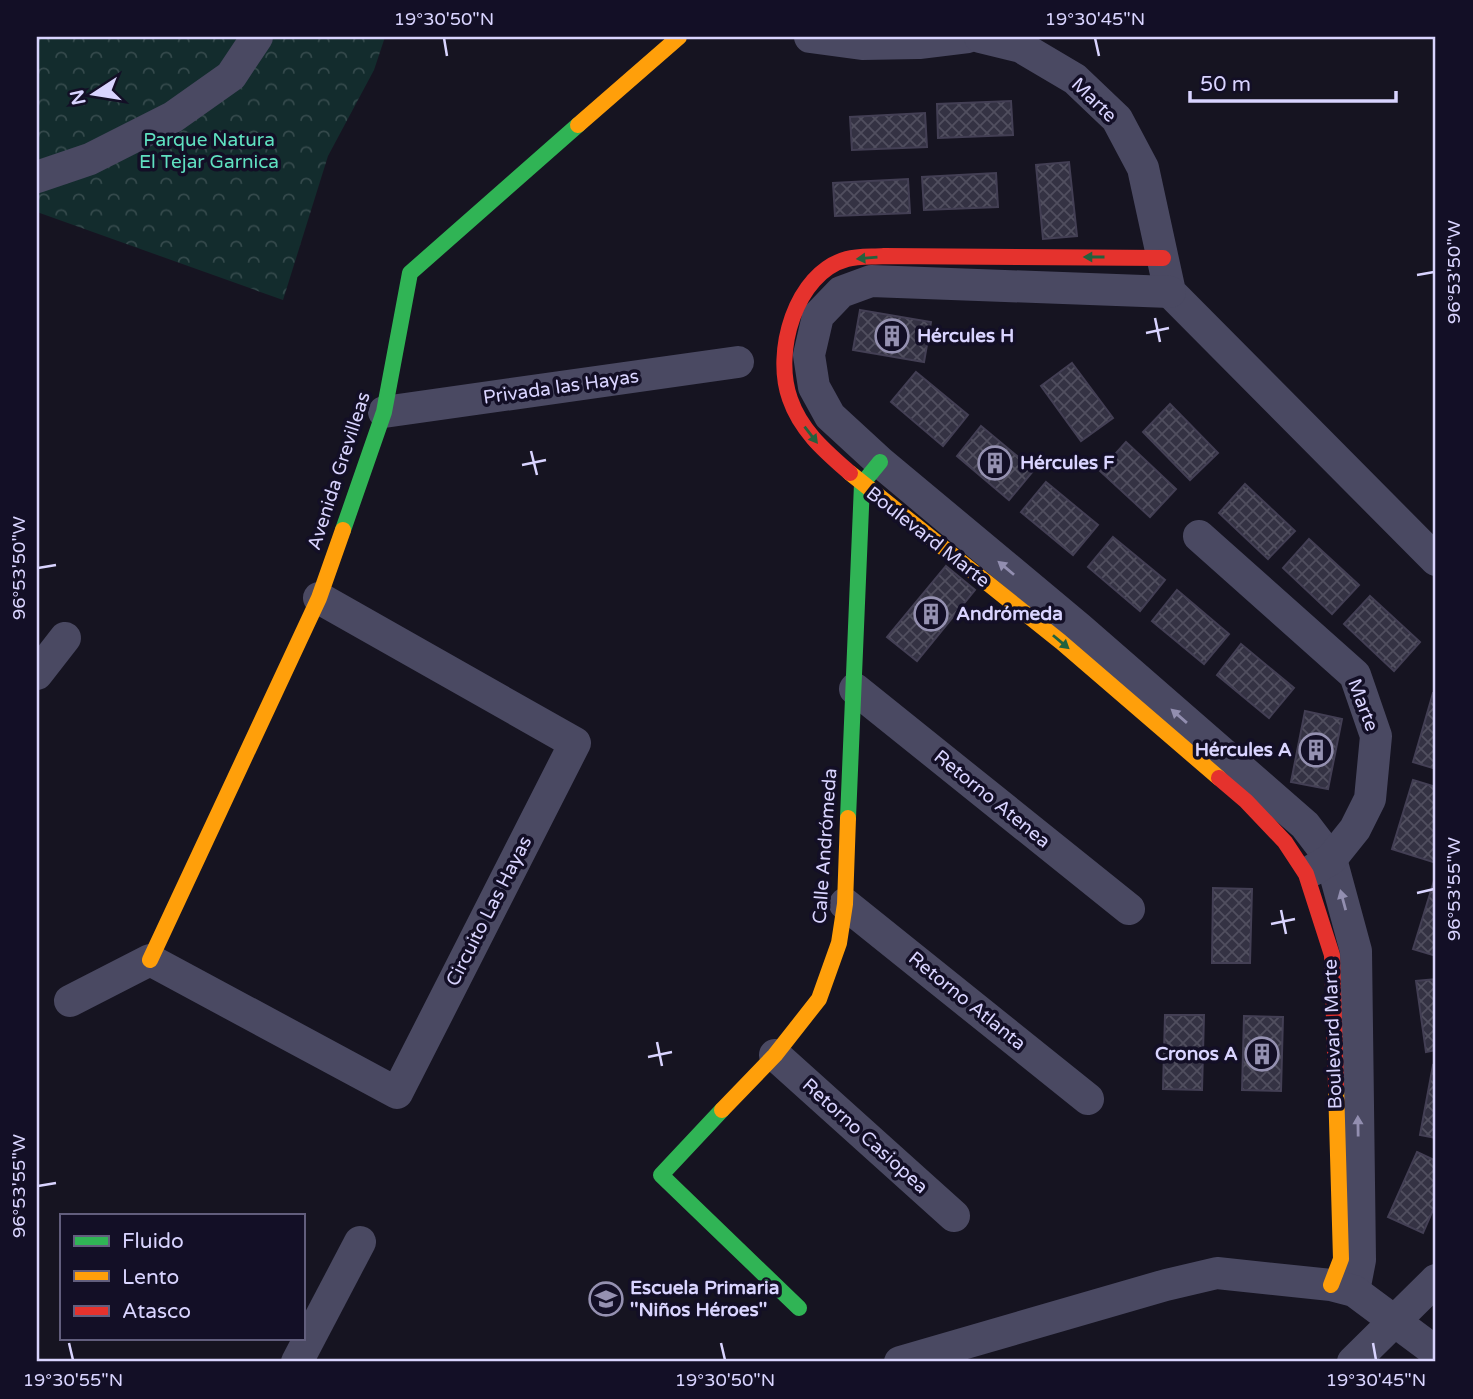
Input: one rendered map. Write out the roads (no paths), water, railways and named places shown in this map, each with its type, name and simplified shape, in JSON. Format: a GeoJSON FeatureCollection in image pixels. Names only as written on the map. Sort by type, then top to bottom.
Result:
{"type":"FeatureCollection","features":[{"type":"Feature","properties":{"kind":"street"},"geometry":{"type":"LineString","coordinates":[[37,177],[90,159],[173,117],[231,76],[257,37]]}},
{"type":"Feature","properties":{"kind":"street","name":"Avenida Grevilleas"},"geometry":{"type":"LineString","coordinates":[[150,960],[319,597],[384,412],[410,273],[679,37]]}},
{"type":"Feature","properties":{"kind":"street"},"geometry":{"type":"LineString","coordinates":[[814,37],[862,44],[919,43],[968,37]]}},
{"type":"Feature","properties":{"kind":"street","name":"Marte"},"geometry":{"type":"LineString","coordinates":[[980,37],[1021,47],[1075,79],[1117,119],[1143,168],[1163,258]]}},
{"type":"Feature","properties":{"kind":"street","name":"Boulevard Marte"},"geometry":{"type":"LineString","coordinates":[[1163,258],[884,256],[846,259],[821,273],[797,303],[786,338],[784,365],[789,398],[806,431],[825,451],[871,473],[1079,628],[1305,825],[1319,866],[1356,951],[1360,1260],[1343,1288]]}},
{"type":"Feature","properties":{"kind":"street"},"geometry":{"type":"LineString","coordinates":[[1163,258],[1170,292],[1436,560]]}},
{"type":"Feature","properties":{"kind":"street","name":"Boulevard Marte"},"geometry":{"type":"LineString","coordinates":[[871,473],[830,416],[814,387],[809,355],[818,316],[841,292],[871,281],[1170,292]]}},
{"type":"Feature","properties":{"kind":"street","name":"Privada las Hayas"},"geometry":{"type":"LineString","coordinates":[[384,412],[738,362]]}},
{"type":"Feature","properties":{"kind":"street","name":"Calle Andrómeda"},"geometry":{"type":"LineString","coordinates":[[799,1308],[661,1175],[775,1055],[819,999],[839,943],[845,904],[855,689],[871,473]]}},
{"type":"Feature","properties":{"kind":"street","name":"Marte"},"geometry":{"type":"LineString","coordinates":[[1199,536],[1355,676],[1376,736],[1370,799],[1355,829],[1319,866]]}},
{"type":"Feature","properties":{"kind":"street","name":"Circuito Las Hayas"},"geometry":{"type":"LineString","coordinates":[[150,960],[397,1093],[575,743],[319,597]]}},
{"type":"Feature","properties":{"kind":"street"},"geometry":{"type":"LineString","coordinates":[[37,674],[65,638]]}},
{"type":"Feature","properties":{"kind":"street","name":"Retorno Atenea"},"geometry":{"type":"LineString","coordinates":[[855,689],[1129,909]]}},
{"type":"Feature","properties":{"kind":"street","name":"Retorno Atlanta"},"geometry":{"type":"LineString","coordinates":[[845,904],[1088,1099]]}},
{"type":"Feature","properties":{"kind":"street"},"geometry":{"type":"LineString","coordinates":[[70,1000],[150,960]]}},
{"type":"Feature","properties":{"kind":"street","name":"Retorno Casiopea"},"geometry":{"type":"LineString","coordinates":[[775,1055],[954,1216]]}},
{"type":"Feature","properties":{"kind":"street"},"geometry":{"type":"LineString","coordinates":[[297,1362],[360,1242]]}},
{"type":"Feature","properties":{"kind":"street"},"geometry":{"type":"LineString","coordinates":[[900,1362],[1166,1284],[1217,1273],[1343,1288],[1396,1321],[1436,1352]]}},
{"type":"Feature","properties":{"kind":"street"},"geometry":{"type":"LineString","coordinates":[[1353,1362],[1436,1280]]}},
{"type":"Feature","properties":{"kind":"place","name":"Hércules H"},"geometry":{"type":"Point","coordinates":[892,336]}},
{"type":"Feature","properties":{"kind":"place","name":"Hércules F"},"geometry":{"type":"Point","coordinates":[995,463]}},
{"type":"Feature","properties":{"kind":"place","name":"Andrómeda"},"geometry":{"type":"Point","coordinates":[931,614]}},
{"type":"Feature","properties":{"kind":"place","name":"Hércules A"},"geometry":{"type":"Point","coordinates":[1316,750]}},
{"type":"Feature","properties":{"kind":"place","name":"Cronos A"},"geometry":{"type":"Point","coordinates":[1262,1054]}},
{"type":"Feature","properties":{"kind":"place","name":"Escuela Primaria ''Niños Héroes''"},"geometry":{"type":"Point","coordinates":[606,1299]}},
{"type":"Feature","properties":{"kind":"park label","name":"Parque Natura El Tejar Garnica"},"geometry":{"type":"Point","coordinates":[209,151]}}]}
